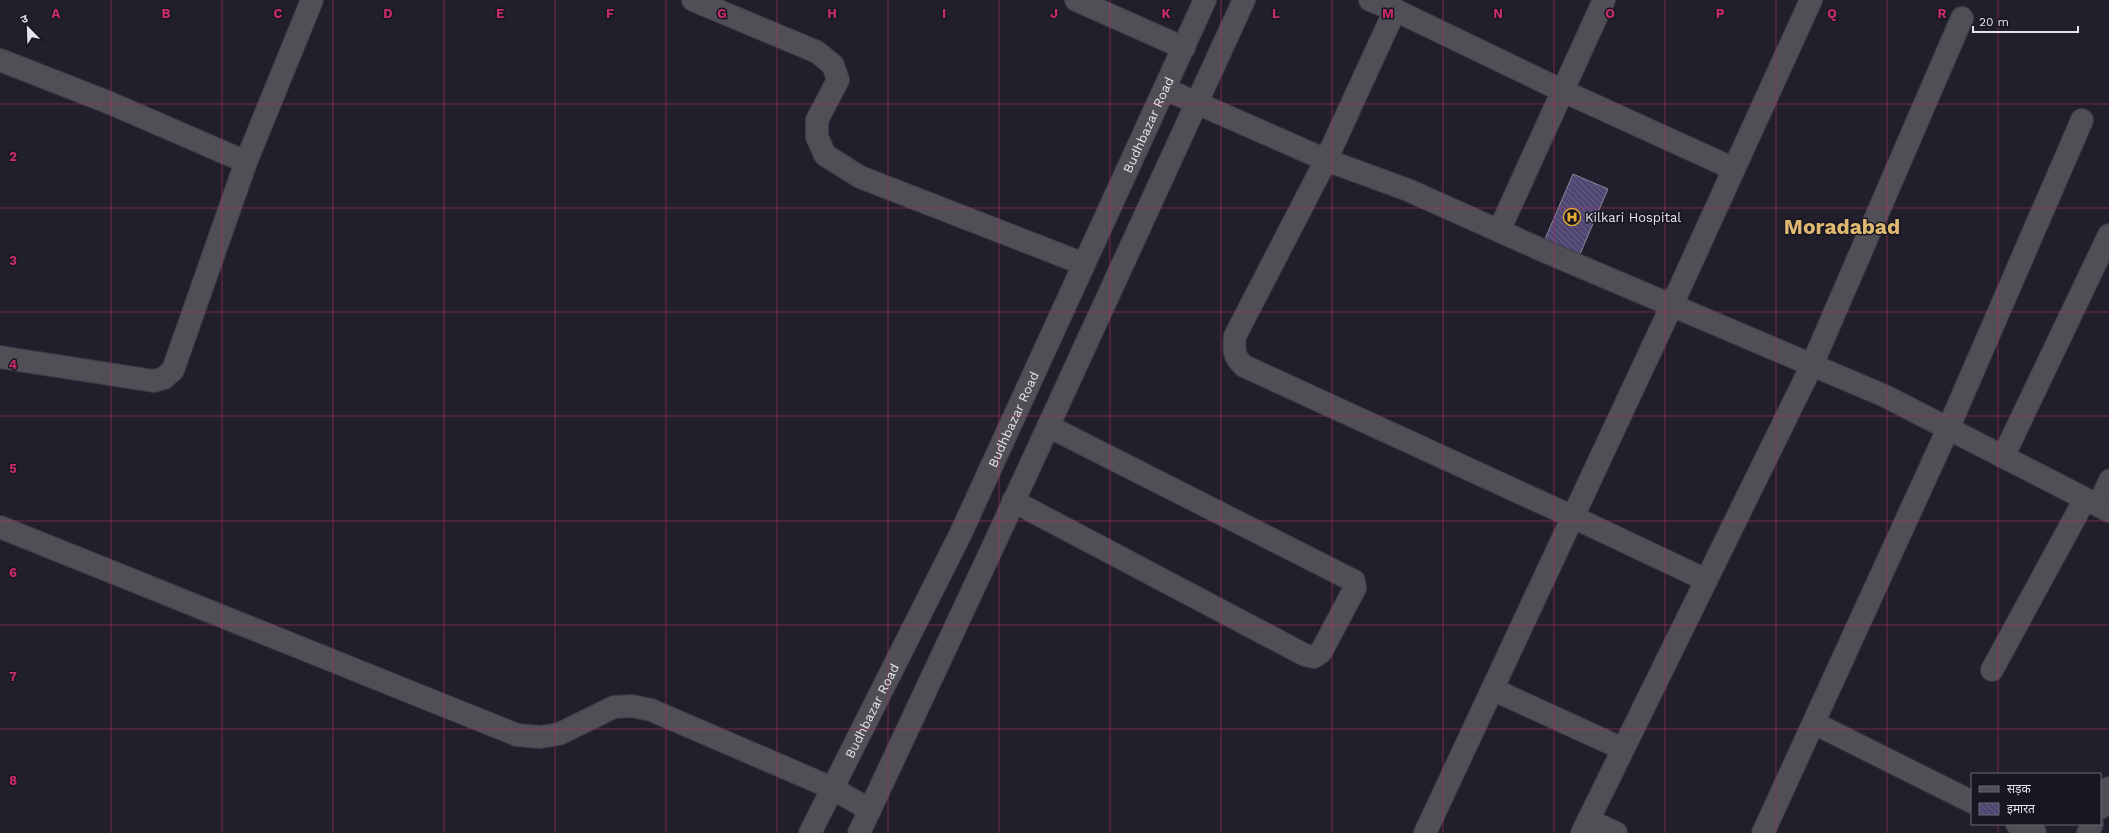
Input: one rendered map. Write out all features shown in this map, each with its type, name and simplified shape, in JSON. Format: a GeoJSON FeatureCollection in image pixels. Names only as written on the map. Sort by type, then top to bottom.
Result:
{"type":"FeatureCollection","features":[{"type":"Feature","properties":{"kind":"street"},"geometry":{"type":"LineString","coordinates":[[0,357],[154,381],[164,378],[173,370],[246,162],[312,0]]}},
{"type":"Feature","properties":{"kind":"street"},"geometry":{"type":"LineString","coordinates":[[693,0],[817,52],[832,64],[838,80],[817,120],[817,136],[825,155],[860,177],[1084,264]]}},
{"type":"Feature","properties":{"kind":"street"},"geometry":{"type":"LineString","coordinates":[[1076,0],[1184,48]]}},
{"type":"Feature","properties":{"kind":"street","name":"Budhbazar Road"},"geometry":{"type":"LineString","coordinates":[[810,833],[960,535],[1205,0]]}},
{"type":"Feature","properties":{"kind":"street"},"geometry":{"type":"LineString","coordinates":[[859,833],[991,551],[1244,0]]}},
{"type":"Feature","properties":{"kind":"street"},"geometry":{"type":"LineString","coordinates":[[1370,0],[1395,10],[1563,91],[1734,169]]}},
{"type":"Feature","properties":{"kind":"street"},"geometry":{"type":"LineString","coordinates":[[1498,231],[1604,0]]}},
{"type":"Feature","properties":{"kind":"street"},"geometry":{"type":"LineString","coordinates":[[1425,833],[1672,305],[1811,0]]}},
{"type":"Feature","properties":{"kind":"street"},"geometry":{"type":"LineString","coordinates":[[1395,10],[1326,160],[1235,336],[1234,349],[1236,359],[1244,366],[1573,517],[1706,580]]}},
{"type":"Feature","properties":{"kind":"street"},"geometry":{"type":"LineString","coordinates":[[1616,833],[1585,827],[1812,365],[1962,18]]}},
{"type":"Feature","properties":{"kind":"street"},"geometry":{"type":"LineString","coordinates":[[0,60],[110,102],[246,162]]}},
{"type":"Feature","properties":{"kind":"street"},"geometry":{"type":"LineString","coordinates":[[1165,89],[1326,160],[1408,190],[1498,231],[1885,396],[2097,505],[1992,670]]}},
{"type":"Feature","properties":{"kind":"street"},"geometry":{"type":"LineString","coordinates":[[1763,833],[1948,429],[2082,120]]}},
{"type":"Feature","properties":{"kind":"street"},"geometry":{"type":"LineString","coordinates":[[2003,457],[2109,235]]}},
{"type":"Feature","properties":{"kind":"street"},"geometry":{"type":"LineString","coordinates":[[1095,242],[1126,257]]}},
{"type":"Feature","properties":{"kind":"street"},"geometry":{"type":"LineString","coordinates":[[1013,501],[1305,655],[1314,657],[1321,652],[1355,588],[1354,581],[1048,426]]}},
{"type":"Feature","properties":{"kind":"street"},"geometry":{"type":"LineString","coordinates":[[0,527],[517,735],[540,737],[559,734],[614,707],[632,706],[651,710],[832,788],[870,810]]}},
{"type":"Feature","properties":{"kind":"street"},"geometry":{"type":"LineString","coordinates":[[1492,689],[1623,749]]}},
{"type":"Feature","properties":{"kind":"street"},"geometry":{"type":"LineString","coordinates":[[1814,723],[1971,802]]}},
{"type":"Feature","properties":{"kind":"street"},"geometry":{"type":"LineString","coordinates":[[2101,806],[2109,788]]}},
{"type":"Feature","properties":{"kind":"street"},"geometry":{"type":"LineString","coordinates":[[2019,825],[2035,833]]}},
{"type":"Feature","properties":{"kind":"lane"},"geometry":{"type":"LineString","coordinates":[[2097,505],[2109,480]]}},
{"type":"Feature","properties":{"kind":"building"},"geometry":{"type":"Polygon","coordinates":[[[1573,174],[1608,189],[1580,254],[1545,239],[1573,174]]]}},
{"type":"Feature","properties":{"kind":"place","name":"Kilkari Hospital"},"geometry":{"type":"Point","coordinates":[1572,217]}},
{"type":"Feature","properties":{"kind":"district","name":"Moradabad"},"geometry":{"type":"Point","coordinates":[1842,227]}}]}
